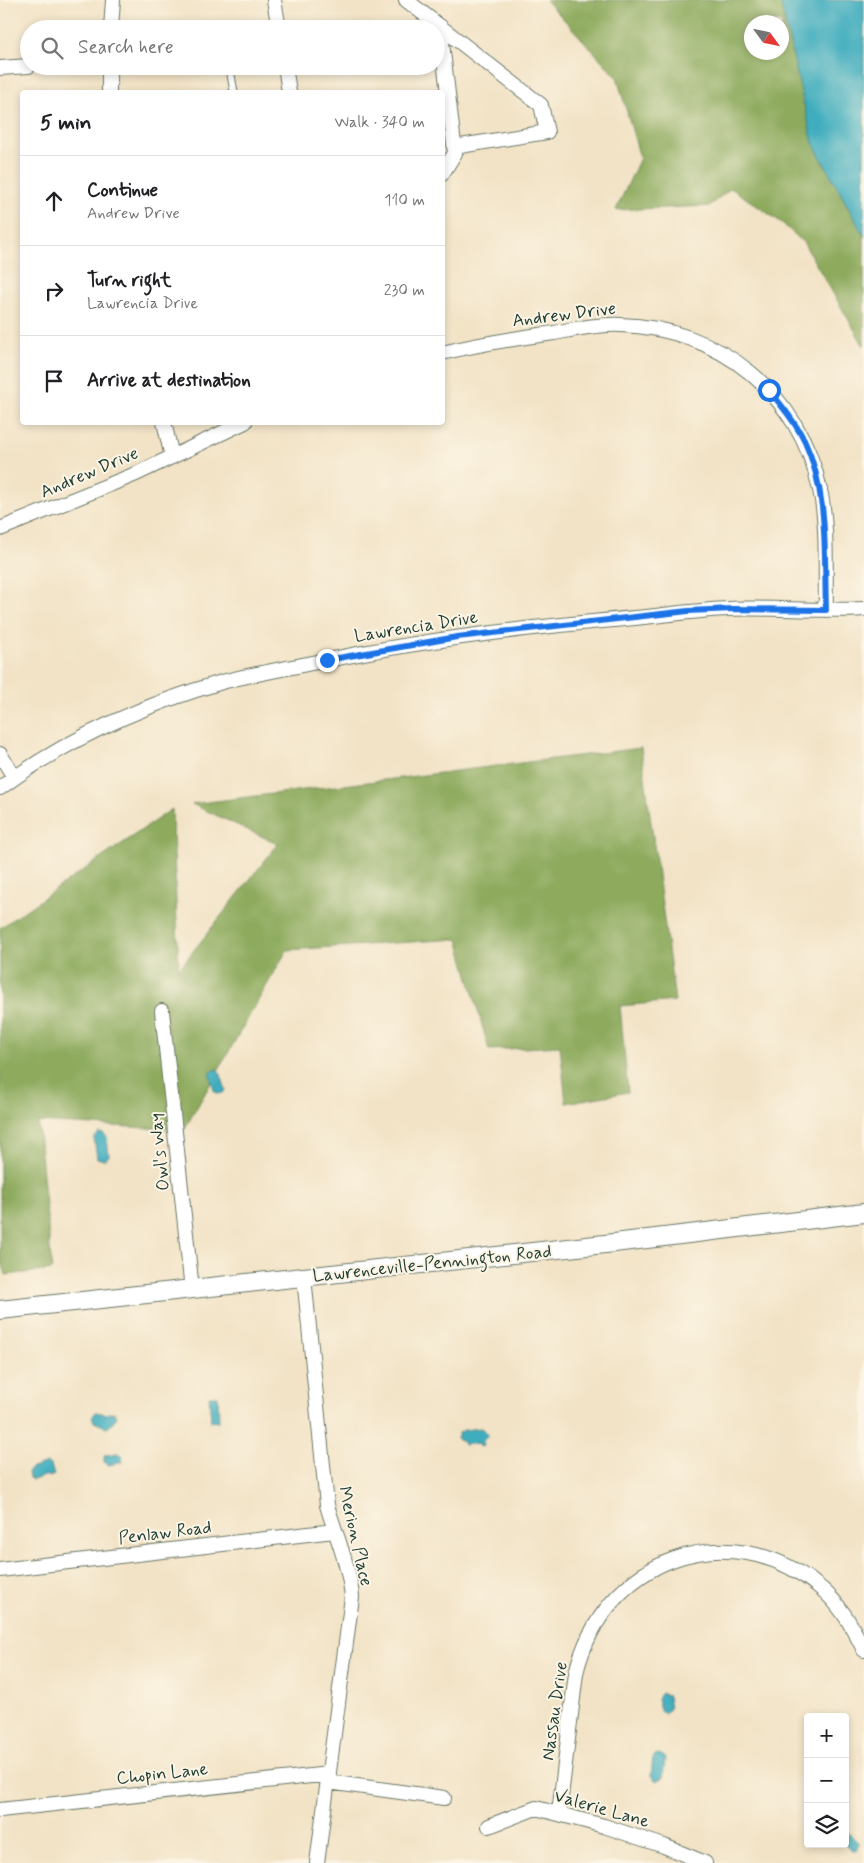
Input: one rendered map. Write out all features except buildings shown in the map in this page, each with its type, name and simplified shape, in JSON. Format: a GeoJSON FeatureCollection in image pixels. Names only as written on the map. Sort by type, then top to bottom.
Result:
{"type":"FeatureCollection","features":[{"type":"Feature","properties":{"kind":"street"},"geometry":{"type":"LineString","coordinates":[[112,20],[113,0]]}},
{"type":"Feature","properties":{"kind":"street"},"geometry":{"type":"LineString","coordinates":[[274,0],[277,20]]}},
{"type":"Feature","properties":{"kind":"street"},"geometry":{"type":"LineString","coordinates":[[406,0],[432,20]]}},
{"type":"Feature","properties":{"kind":"street"},"geometry":{"type":"LineString","coordinates":[[445,30],[541,105],[547,132],[454,147]]}},
{"type":"Feature","properties":{"kind":"street"},"geometry":{"type":"LineString","coordinates":[[0,68],[20,67]]}},
{"type":"Feature","properties":{"kind":"street"},"geometry":{"type":"LineString","coordinates":[[445,69],[455,153],[445,169]]}},
{"type":"Feature","properties":{"kind":"street"},"geometry":{"type":"LineString","coordinates":[[109,75],[109,90]]}},
{"type":"Feature","properties":{"kind":"street"},"geometry":{"type":"LineString","coordinates":[[286,75],[289,90]]}},
{"type":"Feature","properties":{"kind":"street","name":"Andrew Drive"},"geometry":{"type":"LineString","coordinates":[[445,352],[477,344],[591,327],[620,325],[676,332],[703,342],[728,356],[748,370],[769,390],[789,415],[813,463],[823,512],[826,610]]}},
{"type":"Feature","properties":{"kind":"street"},"geometry":{"type":"LineString","coordinates":[[165,425],[172,457]]}},
{"type":"Feature","properties":{"kind":"street","name":"Andrew Drive"},"geometry":{"type":"LineString","coordinates":[[0,529],[136,474],[239,425]]}},
{"type":"Feature","properties":{"kind":"street","name":"Lawrencia Drive"},"geometry":{"type":"LineString","coordinates":[[0,788],[14,777],[88,734],[132,713],[224,682],[277,670],[457,637],[688,611],[864,609]]}},
{"type":"Feature","properties":{"kind":"street"},"geometry":{"type":"LineString","coordinates":[[0,754],[14,777]]}},
{"type":"Feature","properties":{"kind":"street","name":"Owl's Way"},"geometry":{"type":"LineString","coordinates":[[162,1011],[192,1290]]}},
{"type":"Feature","properties":{"kind":"street","name":"Lawrenceville-Pennington Road"},"geometry":{"type":"LineString","coordinates":[[0,1310],[614,1243],[864,1213]]}},
{"type":"Feature","properties":{"kind":"street","name":"Merion Place"},"geometry":{"type":"LineString","coordinates":[[304,1277],[327,1505],[334,1531],[346,1560],[352,1597],[317,1863]]}},
{"type":"Feature","properties":{"kind":"street","name":"Penlaw Road"},"geometry":{"type":"LineString","coordinates":[[0,1570],[334,1531]]}},
{"type":"Feature","properties":{"kind":"street","name":"Nassau Drive"},"geometry":{"type":"LineString","coordinates":[[559,1813],[579,1658],[586,1639],[598,1618],[612,1600],[646,1572],[675,1559],[713,1551],[734,1551],[780,1562],[820,1586],[852,1624],[864,1650]]}},
{"type":"Feature","properties":{"kind":"street","name":"Chopin Lane"},"geometry":{"type":"LineString","coordinates":[[0,1810],[328,1778],[444,1798]]}},
{"type":"Feature","properties":{"kind":"street","name":"Valerie Lane"},"geometry":{"type":"LineString","coordinates":[[489,1826],[536,1808],[604,1826],[664,1846],[704,1863]]}},
{"type":"Feature","properties":{"kind":"lane"},"geometry":{"type":"LineString","coordinates":[[231,75],[234,90]]}},
{"type":"Feature","properties":{"kind":"green space"},"geometry":{"type":"Polygon","coordinates":[[[546,0],[780,0],[783,15],[744,15],[744,60],[789,60],[789,39],[813,143],[864,236],[864,346],[803,242],[782,223],[731,188],[709,206],[616,210],[640,158],[617,77],[546,0]]]}},
{"type":"Feature","properties":{"kind":"green space"},"geometry":{"type":"Polygon","coordinates":[[[641,748],[675,1001],[620,1006],[628,1092],[566,1103],[560,1046],[489,1050],[458,939],[287,950],[184,1130],[38,1122],[52,1270],[6,1275],[0,1256],[0,928],[172,809],[179,969],[278,844],[192,804],[641,748]]]}},
{"type":"Feature","properties":{"kind":"water"},"geometry":{"type":"Polygon","coordinates":[[[780,0],[864,0],[864,236],[813,143],[789,39],[789,15],[783,15],[780,0]]]}},
{"type":"Feature","properties":{"kind":"water"},"geometry":{"type":"Polygon","coordinates":[[[217,1069],[220,1072],[226,1090],[218,1094],[214,1091],[210,1074],[217,1069]]]}},
{"type":"Feature","properties":{"kind":"water"},"geometry":{"type":"Polygon","coordinates":[[[99,1133],[107,1137],[109,1156],[104,1160],[97,1158],[94,1138],[99,1133]]]}},
{"type":"Feature","properties":{"kind":"water"},"geometry":{"type":"Polygon","coordinates":[[[209,1396],[218,1396],[219,1421],[211,1421],[209,1396]]]}},
{"type":"Feature","properties":{"kind":"water"},"geometry":{"type":"Polygon","coordinates":[[[96,1412],[107,1414],[114,1412],[117,1417],[106,1427],[94,1422],[92,1416],[96,1412]]]}},
{"type":"Feature","properties":{"kind":"water"},"geometry":{"type":"Polygon","coordinates":[[[481,1428],[488,1434],[483,1440],[483,1445],[480,1446],[479,1443],[464,1445],[457,1438],[459,1433],[464,1430],[481,1428]]]}},
{"type":"Feature","properties":{"kind":"water"},"geometry":{"type":"Polygon","coordinates":[[[118,1453],[123,1457],[122,1462],[109,1465],[104,1462],[105,1455],[118,1453]]]}},
{"type":"Feature","properties":{"kind":"water"},"geometry":{"type":"Polygon","coordinates":[[[47,1463],[51,1465],[54,1475],[33,1480],[29,1478],[28,1473],[30,1469],[47,1463]]]}},
{"type":"Feature","properties":{"kind":"water"},"geometry":{"type":"Polygon","coordinates":[[[661,1693],[668,1696],[670,1709],[664,1713],[661,1712],[657,1700],[661,1693]]]}},
{"type":"Feature","properties":{"kind":"water"},"geometry":{"type":"Polygon","coordinates":[[[657,1754],[662,1755],[665,1759],[663,1777],[656,1781],[651,1776],[653,1757],[657,1754]]]}},
{"type":"Feature","properties":{"kind":"water"},"geometry":{"type":"Polygon","coordinates":[[[849,1834],[859,1843],[856,1850],[852,1851],[849,1848],[849,1834]]]}},
{"type":"Feature","properties":{"kind":"route"},"geometry":{"type":"LineString","coordinates":[[327,660],[457,637],[688,611],[733,609],[826,610],[823,512],[820,490],[813,463],[803,440],[789,415],[769,390]]}}]}
